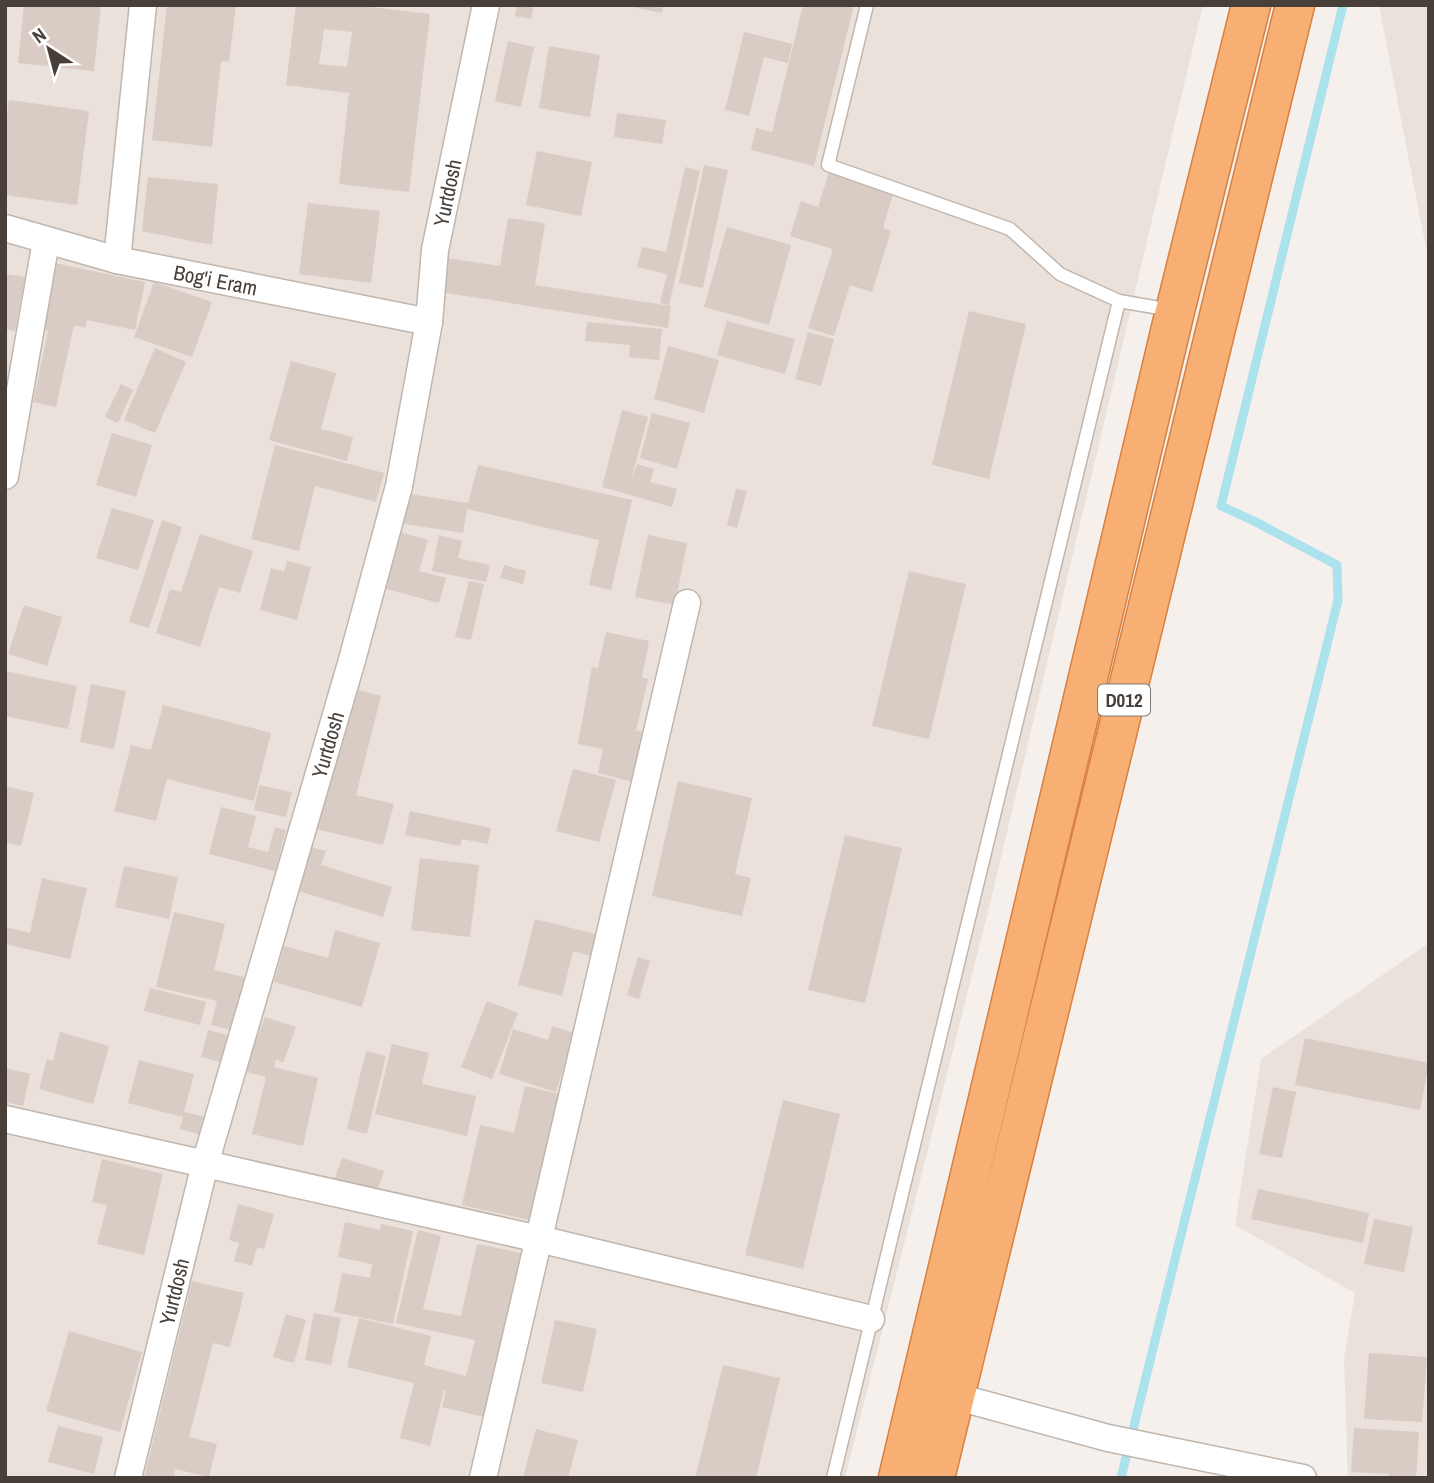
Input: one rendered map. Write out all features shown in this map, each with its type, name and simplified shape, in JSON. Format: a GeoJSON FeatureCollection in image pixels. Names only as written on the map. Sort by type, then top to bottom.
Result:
{"type":"FeatureCollection","features":[{"type":"Feature","properties":{"kind":"highway","name":"D012"},"geometry":{"type":"LineString","coordinates":[[935,1478],[937,1392],[1175,311],[1251,5]]}},
{"type":"Feature","properties":{"kind":"highway","name":"D012"},"geometry":{"type":"LineString","coordinates":[[898,1478],[937,1392],[1295,5]]}},
{"type":"Feature","properties":{"kind":"street"},"geometry":{"type":"LineString","coordinates":[[117,260],[143,5]]}},
{"type":"Feature","properties":{"kind":"street","name":"Yurtdosh"},"geometry":{"type":"LineString","coordinates":[[128,1478],[205,1164],[396,500],[429,322],[435,250],[486,5]]}},
{"type":"Feature","properties":{"kind":"street","name":"Bog'i Eram"},"geometry":{"type":"LineString","coordinates":[[5,228],[117,260],[429,322]]}},
{"type":"Feature","properties":{"kind":"street"},"geometry":{"type":"LineString","coordinates":[[5,476],[46,241]]}},
{"type":"Feature","properties":{"kind":"street"},"geometry":{"type":"LineString","coordinates":[[483,1478],[687,603]]}},
{"type":"Feature","properties":{"kind":"street"},"geometry":{"type":"LineString","coordinates":[[5,1119],[539,1239],[871,1319]]}},
{"type":"Feature","properties":{"kind":"street"},"geometry":{"type":"LineString","coordinates":[[937,1392],[1159,1450],[1303,1478]]}},
{"type":"Feature","properties":{"kind":"lane"},"geometry":{"type":"LineString","coordinates":[[867,5],[828,165],[1010,229],[1060,274],[1119,301],[1175,311]]}},
{"type":"Feature","properties":{"kind":"lane"},"geometry":{"type":"LineString","coordinates":[[833,1478],[1119,301]]}},
{"type":"Feature","properties":{"kind":"shaded area"},"geometry":{"type":"Polygon","coordinates":[[[5,5],[1203,5],[990,904],[845,1478],[5,1478],[5,5]]]}},
{"type":"Feature","properties":{"kind":"shaded area"},"geometry":{"type":"Polygon","coordinates":[[[1379,5],[1429,5],[1429,264],[1379,5]]]}},
{"type":"Feature","properties":{"kind":"shaded area"},"geometry":{"type":"Polygon","coordinates":[[[1429,943],[1429,1478],[1348,1478],[1344,1358],[1355,1293],[1235,1225],[1261,1059],[1429,943]]]}},
{"type":"Feature","properties":{"kind":"building"},"geometry":{"type":"Polygon","coordinates":[[[24,5],[101,5],[94,71],[18,63],[24,5]]]}},
{"type":"Feature","properties":{"kind":"building"},"geometry":{"type":"Polygon","coordinates":[[[167,5],[236,5],[229,62],[221,61],[212,147],[152,140],[167,5]]]}},
{"type":"Feature","properties":{"kind":"building"},"geometry":{"type":"Polygon","coordinates":[[[296,5],[355,5],[430,14],[409,192],[339,184],[349,93],[286,85],[296,5]],[[324,29],[319,64],[347,67],[352,32],[324,29]]]}},
{"type":"Feature","properties":{"kind":"building"},"geometry":{"type":"Polygon","coordinates":[[[517,5],[534,5],[531,19],[515,16],[517,5]]]}},
{"type":"Feature","properties":{"kind":"building"},"geometry":{"type":"Polygon","coordinates":[[[622,5],[663,5],[662,13],[622,5]]]}},
{"type":"Feature","properties":{"kind":"building"},"geometry":{"type":"Polygon","coordinates":[[[803,5],[854,5],[814,166],[751,150],[756,128],[772,132],[803,5]]]}},
{"type":"Feature","properties":{"kind":"building"},"geometry":{"type":"Polygon","coordinates":[[[744,32],[792,44],[788,63],[764,57],[749,116],[725,110],[744,32]]]}},
{"type":"Feature","properties":{"kind":"building"},"geometry":{"type":"Polygon","coordinates":[[[508,41],[534,47],[521,107],[495,101],[508,41]]]}},
{"type":"Feature","properties":{"kind":"building"},"geometry":{"type":"Polygon","coordinates":[[[549,46],[600,55],[590,117],[539,108],[549,46]]]}},
{"type":"Feature","properties":{"kind":"building"},"geometry":{"type":"Polygon","coordinates":[[[9,100],[89,111],[77,205],[5,195],[5,129],[9,100]]]}},
{"type":"Feature","properties":{"kind":"building"},"geometry":{"type":"Polygon","coordinates":[[[617,113],[666,120],[662,144],[614,137],[617,113]]]}},
{"type":"Feature","properties":{"kind":"building"},"geometry":{"type":"Polygon","coordinates":[[[537,151],[592,162],[581,216],[526,205],[537,151]]]}},
{"type":"Feature","properties":{"kind":"building"},"geometry":{"type":"Polygon","coordinates":[[[704,165],[728,170],[703,288],[679,283],[704,165]]]}},
{"type":"Feature","properties":{"kind":"building"},"geometry":{"type":"Polygon","coordinates":[[[685,167],[700,171],[669,305],[660,303],[667,274],[637,267],[642,247],[666,252],[685,167]]]}},
{"type":"Feature","properties":{"kind":"building"},"geometry":{"type":"Polygon","coordinates":[[[829,172],[894,191],[883,228],[891,231],[872,292],[850,285],[834,336],[808,328],[833,249],[790,236],[801,201],[818,207],[829,172]]]}},
{"type":"Feature","properties":{"kind":"building"},"geometry":{"type":"Polygon","coordinates":[[[148,177],[218,184],[212,245],[142,231],[148,177]]]}},
{"type":"Feature","properties":{"kind":"building"},"geometry":{"type":"Polygon","coordinates":[[[308,203],[380,211],[371,283],[299,274],[308,203]]]}},
{"type":"Feature","properties":{"kind":"building"},"geometry":{"type":"Polygon","coordinates":[[[508,218],[545,223],[535,285],[671,306],[668,328],[440,292],[446,258],[500,266],[508,218]]]}},
{"type":"Feature","properties":{"kind":"building"},"geometry":{"type":"Polygon","coordinates":[[[727,227],[791,245],[769,325],[704,307],[727,227]]]}},
{"type":"Feature","properties":{"kind":"building"},"geometry":{"type":"Polygon","coordinates":[[[54,263],[145,282],[135,330],[87,320],[85,328],[74,325],[56,407],[33,402],[48,331],[40,329],[54,263]]]}},
{"type":"Feature","properties":{"kind":"building"},"geometry":{"type":"Polygon","coordinates":[[[5,274],[25,277],[15,331],[5,329],[5,274]]]}},
{"type":"Feature","properties":{"kind":"building"},"geometry":{"type":"Polygon","coordinates":[[[154,282],[212,302],[192,357],[134,337],[154,282]]]}},
{"type":"Feature","properties":{"kind":"building"},"geometry":{"type":"Polygon","coordinates":[[[969,311],[1026,324],[989,479],[932,465],[969,311]]]}},
{"type":"Feature","properties":{"kind":"building"},"geometry":{"type":"Polygon","coordinates":[[[727,321],[795,339],[785,374],[717,355],[727,321]]]}},
{"type":"Feature","properties":{"kind":"building"},"geometry":{"type":"Polygon","coordinates":[[[587,322],[662,329],[659,360],[629,357],[630,345],[585,341],[587,322]]]}},
{"type":"Feature","properties":{"kind":"building"},"geometry":{"type":"Polygon","coordinates":[[[808,332],[834,339],[821,386],[795,379],[808,332]]]}},
{"type":"Feature","properties":{"kind":"building"},"geometry":{"type":"Polygon","coordinates":[[[668,346],[719,360],[704,413],[654,399],[668,346]]]}},
{"type":"Feature","properties":{"kind":"building"},"geometry":{"type":"Polygon","coordinates":[[[155,348],[186,362],[155,433],[124,420],[155,348]]]}},
{"type":"Feature","properties":{"kind":"building"},"geometry":{"type":"Polygon","coordinates":[[[291,361],[336,373],[321,429],[353,437],[347,461],[269,440],[291,361]]]}},
{"type":"Feature","properties":{"kind":"building"},"geometry":{"type":"Polygon","coordinates":[[[121,384],[133,390],[118,423],[105,417],[121,384]]]}},
{"type":"Feature","properties":{"kind":"building"},"geometry":{"type":"Polygon","coordinates":[[[622,410],[648,417],[631,480],[637,464],[654,469],[650,482],[677,489],[672,507],[602,487],[622,410]]]}},
{"type":"Feature","properties":{"kind":"building"},"geometry":{"type":"Polygon","coordinates":[[[652,413],[690,423],[677,469],[640,458],[652,413]]]}},
{"type":"Feature","properties":{"kind":"building"},"geometry":{"type":"Polygon","coordinates":[[[112,433],[152,445],[136,497],[96,485],[112,433]]]}},
{"type":"Feature","properties":{"kind":"building"},"geometry":{"type":"Polygon","coordinates":[[[275,445],[384,473],[376,502],[315,486],[299,551],[251,539],[275,445]]]}},
{"type":"Feature","properties":{"kind":"building"},"geometry":{"type":"Polygon","coordinates":[[[478,465],[632,500],[611,590],[589,585],[599,540],[467,509],[463,533],[399,523],[403,493],[468,503],[478,465]]]}},
{"type":"Feature","properties":{"kind":"building"},"geometry":{"type":"Polygon","coordinates":[[[736,489],[747,491],[737,528],[727,525],[736,489]]]}},
{"type":"Feature","properties":{"kind":"building"},"geometry":{"type":"Polygon","coordinates":[[[112,508],[154,520],[138,570],[96,558],[112,508]]]}},
{"type":"Feature","properties":{"kind":"building"},"geometry":{"type":"Polygon","coordinates":[[[162,520],[182,527],[149,628],[129,622],[162,520]]]}},
{"type":"Feature","properties":{"kind":"building"},"geometry":{"type":"Polygon","coordinates":[[[395,531],[428,540],[419,571],[446,578],[439,603],[379,587],[395,531]]]}},
{"type":"Feature","properties":{"kind":"building"},"geometry":{"type":"Polygon","coordinates":[[[200,534],[253,551],[240,593],[219,587],[200,647],[156,633],[170,589],[181,592],[200,534]]]}},
{"type":"Feature","properties":{"kind":"building"},"geometry":{"type":"Polygon","coordinates":[[[439,535],[462,541],[458,558],[490,565],[486,582],[432,571],[439,535]]]}},
{"type":"Feature","properties":{"kind":"building"},"geometry":{"type":"Polygon","coordinates":[[[648,535],[687,543],[675,605],[635,597],[648,535]]]}},
{"type":"Feature","properties":{"kind":"building"},"geometry":{"type":"Polygon","coordinates":[[[287,561],[311,567],[297,620],[260,610],[271,568],[284,572],[287,561]]]}},
{"type":"Feature","properties":{"kind":"building"},"geometry":{"type":"Polygon","coordinates":[[[504,565],[526,571],[523,584],[500,578],[504,565]]]}},
{"type":"Feature","properties":{"kind":"building"},"geometry":{"type":"Polygon","coordinates":[[[909,571],[966,584],[929,739],[872,726],[909,571]]]}},
{"type":"Feature","properties":{"kind":"building"},"geometry":{"type":"Polygon","coordinates":[[[469,581],[484,584],[471,640],[455,637],[469,581]]]}},
{"type":"Feature","properties":{"kind":"building"},"geometry":{"type":"Polygon","coordinates":[[[24,605],[62,617],[47,666],[8,654],[24,605]]]}},
{"type":"Feature","properties":{"kind":"building"},"geometry":{"type":"Polygon","coordinates":[[[606,632],[649,641],[642,677],[648,679],[636,731],[643,732],[637,783],[598,773],[603,749],[578,744],[592,667],[598,668],[606,632]]]}},
{"type":"Feature","properties":{"kind":"building"},"geometry":{"type":"Polygon","coordinates":[[[5,671],[77,686],[68,729],[5,716],[5,671]]]}},
{"type":"Feature","properties":{"kind":"building"},"geometry":{"type":"Polygon","coordinates":[[[91,684],[126,691],[114,749],[80,742],[91,684]]]}},
{"type":"Feature","properties":{"kind":"building"},"geometry":{"type":"Polygon","coordinates":[[[351,688],[381,696],[356,795],[394,804],[383,845],[316,829],[351,688]]]}},
{"type":"Feature","properties":{"kind":"building"},"geometry":{"type":"Polygon","coordinates":[[[163,705],[271,733],[254,801],[167,779],[156,821],[114,811],[131,745],[151,750],[163,705]]]}},
{"type":"Feature","properties":{"kind":"building"},"geometry":{"type":"Polygon","coordinates":[[[573,769],[616,780],[599,842],[556,831],[573,769]]]}},
{"type":"Feature","properties":{"kind":"building"},"geometry":{"type":"Polygon","coordinates":[[[678,781],[752,798],[735,874],[751,878],[742,916],[652,896],[678,781]]]}},
{"type":"Feature","properties":{"kind":"building"},"geometry":{"type":"Polygon","coordinates":[[[259,785],[292,792],[286,817],[254,810],[259,785]]]}},
{"type":"Feature","properties":{"kind":"building"},"geometry":{"type":"Polygon","coordinates":[[[5,786],[34,793],[21,846],[5,842],[5,786]]]}},
{"type":"Feature","properties":{"kind":"building"},"geometry":{"type":"Polygon","coordinates":[[[221,807],[256,816],[248,847],[268,852],[275,827],[286,830],[275,871],[209,854],[221,807]]]}},
{"type":"Feature","properties":{"kind":"building"},"geometry":{"type":"Polygon","coordinates":[[[410,811],[491,828],[488,844],[462,839],[460,846],[405,835],[410,811]]]}},
{"type":"Feature","properties":{"kind":"building"},"geometry":{"type":"Polygon","coordinates":[[[845,835],[902,848],[865,1003],[808,990],[845,835]]]}},
{"type":"Feature","properties":{"kind":"building"},"geometry":{"type":"Polygon","coordinates":[[[311,847],[326,851],[321,865],[392,887],[383,917],[298,891],[311,847]]]}},
{"type":"Feature","properties":{"kind":"building"},"geometry":{"type":"Polygon","coordinates":[[[420,858],[479,865],[470,937],[411,930],[420,858]]]}},
{"type":"Feature","properties":{"kind":"building"},"geometry":{"type":"Polygon","coordinates":[[[124,866],[178,877],[169,919],[115,907],[124,866]]]}},
{"type":"Feature","properties":{"kind":"building"},"geometry":{"type":"Polygon","coordinates":[[[42,878],[87,888],[70,959],[5,944],[5,927],[30,933],[42,878]]]}},
{"type":"Feature","properties":{"kind":"building"},"geometry":{"type":"Polygon","coordinates":[[[174,912],[225,924],[214,970],[248,978],[235,1031],[211,1025],[217,1001],[156,987],[174,912]]]}},
{"type":"Feature","properties":{"kind":"building"},"geometry":{"type":"Polygon","coordinates":[[[535,919],[596,934],[591,956],[573,951],[562,996],[518,985],[535,919]]]}},
{"type":"Feature","properties":{"kind":"building"},"geometry":{"type":"Polygon","coordinates":[[[335,930],[380,943],[362,1007],[274,982],[284,946],[328,958],[335,930]]]}},
{"type":"Feature","properties":{"kind":"building"},"geometry":{"type":"Polygon","coordinates":[[[638,957],[650,961],[639,999],[627,995],[638,957]]]}},
{"type":"Feature","properties":{"kind":"building"},"geometry":{"type":"Polygon","coordinates":[[[150,988],[206,1002],[200,1025],[144,1011],[150,988]]]}},
{"type":"Feature","properties":{"kind":"building"},"geometry":{"type":"Polygon","coordinates":[[[487,1001],[518,1013],[492,1079],[461,1067],[487,1001]]]}},
{"type":"Feature","properties":{"kind":"building"},"geometry":{"type":"Polygon","coordinates":[[[265,1017],[296,1027],[283,1063],[276,1059],[274,1067],[318,1078],[303,1146],[252,1134],[266,1077],[247,1072],[251,1053],[265,1017]]]}},
{"type":"Feature","properties":{"kind":"building"},"geometry":{"type":"Polygon","coordinates":[[[552,1026],[575,1033],[556,1092],[499,1074],[513,1029],[548,1040],[552,1026]]]}},
{"type":"Feature","properties":{"kind":"building"},"geometry":{"type":"Polygon","coordinates":[[[208,1030],[231,1036],[223,1063],[201,1057],[208,1030]]]}},
{"type":"Feature","properties":{"kind":"building"},"geometry":{"type":"Polygon","coordinates":[[[60,1032],[109,1046],[93,1104],[39,1089],[47,1059],[53,1061],[60,1032]]]}},
{"type":"Feature","properties":{"kind":"building"},"geometry":{"type":"Polygon","coordinates":[[[1305,1038],[1429,1063],[1420,1110],[1295,1085],[1305,1038]]]}},
{"type":"Feature","properties":{"kind":"building"},"geometry":{"type":"Polygon","coordinates":[[[392,1044],[429,1053],[422,1084],[476,1096],[467,1136],[375,1114],[392,1044]]]}},
{"type":"Feature","properties":{"kind":"building"},"geometry":{"type":"Polygon","coordinates":[[[366,1051],[386,1056],[367,1134],[347,1129],[366,1051]]]}},
{"type":"Feature","properties":{"kind":"building"},"geometry":{"type":"Polygon","coordinates":[[[139,1060],[194,1074],[184,1112],[206,1117],[201,1135],[180,1129],[183,1117],[128,1103],[139,1060]]]}},
{"type":"Feature","properties":{"kind":"building"},"geometry":{"type":"Polygon","coordinates":[[[5,1068],[30,1074],[23,1106],[5,1102],[5,1068]]]}},
{"type":"Feature","properties":{"kind":"building"},"geometry":{"type":"Polygon","coordinates":[[[525,1086],[559,1094],[529,1220],[462,1205],[480,1125],[514,1133],[525,1086]]]}},
{"type":"Feature","properties":{"kind":"building"},"geometry":{"type":"Polygon","coordinates":[[[1273,1087],[1296,1092],[1282,1158],[1259,1154],[1273,1087]]]}},
{"type":"Feature","properties":{"kind":"building"},"geometry":{"type":"Polygon","coordinates":[[[783,1100],[840,1114],[803,1269],[745,1255],[783,1100]]]}},
{"type":"Feature","properties":{"kind":"building"},"geometry":{"type":"Polygon","coordinates":[[[342,1158],[384,1171],[376,1194],[334,1181],[342,1158]]]}},
{"type":"Feature","properties":{"kind":"building"},"geometry":{"type":"Polygon","coordinates":[[[102,1159],[163,1174],[144,1255],[97,1244],[107,1205],[92,1202],[102,1159]]]}},
{"type":"Feature","properties":{"kind":"building"},"geometry":{"type":"Polygon","coordinates":[[[1258,1189],[1369,1213],[1363,1243],[1251,1219],[1258,1189]]]}},
{"type":"Feature","properties":{"kind":"building"},"geometry":{"type":"Polygon","coordinates":[[[238,1204],[274,1214],[264,1249],[257,1247],[252,1266],[234,1261],[239,1243],[229,1240],[238,1204]]]}},
{"type":"Feature","properties":{"kind":"building"},"geometry":{"type":"Polygon","coordinates":[[[1374,1219],[1413,1227],[1404,1272],[1364,1264],[1374,1219]]]}},
{"type":"Feature","properties":{"kind":"building"},"geometry":{"type":"Polygon","coordinates":[[[345,1222],[380,1230],[381,1224],[413,1231],[393,1324],[334,1312],[342,1273],[370,1278],[372,1264],[338,1257],[345,1222]]]}},
{"type":"Feature","properties":{"kind":"building"},"geometry":{"type":"Polygon","coordinates":[[[418,1230],[441,1236],[423,1309],[461,1316],[477,1244],[521,1253],[484,1417],[442,1407],[446,1391],[444,1390],[430,1446],[400,1438],[414,1383],[347,1367],[359,1318],[431,1336],[424,1365],[466,1376],[475,1340],[396,1323],[418,1230]]]}},
{"type":"Feature","properties":{"kind":"building"},"geometry":{"type":"Polygon","coordinates":[[[192,1281],[244,1293],[230,1347],[213,1343],[189,1437],[217,1444],[209,1477],[175,1469],[174,1475],[182,1478],[144,1478],[192,1281]]]}},
{"type":"Feature","properties":{"kind":"building"},"geometry":{"type":"Polygon","coordinates":[[[314,1313],[341,1318],[331,1365],[305,1360],[314,1313]]]}},
{"type":"Feature","properties":{"kind":"building"},"geometry":{"type":"Polygon","coordinates":[[[286,1314],[306,1320],[294,1363],[273,1357],[286,1314]]]}},
{"type":"Feature","properties":{"kind":"building"},"geometry":{"type":"Polygon","coordinates":[[[555,1320],[597,1329],[583,1392],[541,1383],[555,1320]]]}},
{"type":"Feature","properties":{"kind":"building"},"geometry":{"type":"Polygon","coordinates":[[[69,1331],[142,1352],[120,1432],[46,1411],[69,1331]]]}},
{"type":"Feature","properties":{"kind":"building"},"geometry":{"type":"Polygon","coordinates":[[[1369,1353],[1427,1357],[1422,1422],[1364,1419],[1369,1353]]]}},
{"type":"Feature","properties":{"kind":"building"},"geometry":{"type":"Polygon","coordinates":[[[723,1365],[780,1378],[756,1478],[695,1478],[723,1365]]]}},
{"type":"Feature","properties":{"kind":"building"},"geometry":{"type":"Polygon","coordinates":[[[58,1426],[103,1437],[94,1474],[48,1462],[58,1426]]]}},
{"type":"Feature","properties":{"kind":"building"},"geometry":{"type":"Polygon","coordinates":[[[1354,1428],[1419,1432],[1416,1478],[1389,1478],[1389,1474],[1351,1472],[1354,1428]]]}},
{"type":"Feature","properties":{"kind":"building"},"geometry":{"type":"Polygon","coordinates":[[[536,1429],[578,1440],[568,1478],[523,1478],[536,1429]]]}},
{"type":"Feature","properties":{"kind":"waterway"},"geometry":{"type":"LineString","coordinates":[[1121,1478],[1338,600],[1337,565],[1221,506],[1343,5]]}}]}
